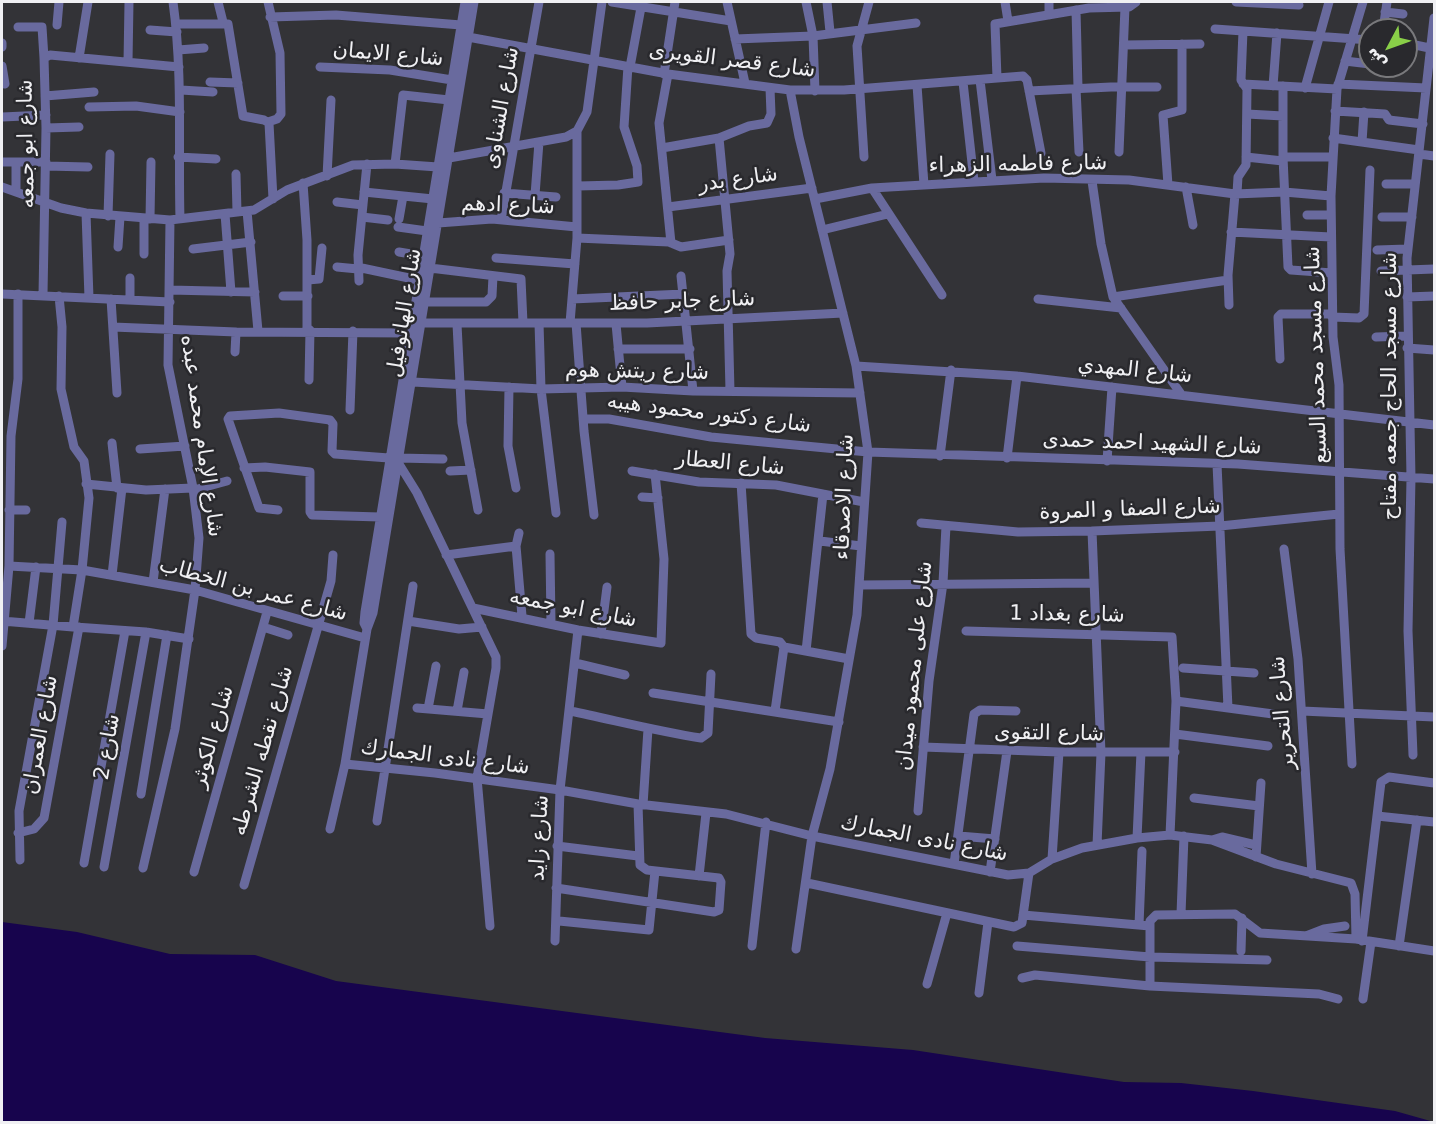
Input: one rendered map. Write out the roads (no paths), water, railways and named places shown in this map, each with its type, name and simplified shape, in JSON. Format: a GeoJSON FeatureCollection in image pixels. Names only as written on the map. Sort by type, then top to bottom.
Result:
{"type":"FeatureCollection","features":[{"type":"Feature","properties":{"kind":"street"},"geometry":{"type":"LineString","coordinates":[[57,26],[59,2]]}},
{"type":"Feature","properties":{"kind":"street"},"geometry":{"type":"LineString","coordinates":[[79,58],[88,2]]}},
{"type":"Feature","properties":{"kind":"street"},"geometry":{"type":"LineString","coordinates":[[128,62],[129,2]]}},
{"type":"Feature","properties":{"kind":"street"},"geometry":{"type":"LineString","coordinates":[[173,2],[181,90],[178,157],[180,219]]}},
{"type":"Feature","properties":{"kind":"street"},"geometry":{"type":"LineString","coordinates":[[218,2],[223,22]]}},
{"type":"Feature","properties":{"kind":"street"},"geometry":{"type":"LineString","coordinates":[[150,30],[223,22],[228,25],[243,116],[268,122],[277,119],[281,114],[280,53],[268,2]]}},
{"type":"Feature","properties":{"kind":"street","name":"شارع الهانوفيل"},"geometry":{"type":"LineString","coordinates":[[366,633],[364,618],[380,517],[396,460],[423,324],[425,302],[423,256],[465,2]]}},
{"type":"Feature","properties":{"kind":"street","name":"شارع الهانوفيل"},"geometry":{"type":"LineString","coordinates":[[330,829],[345,764],[366,633],[373,613],[396,460],[410,333],[424,281],[430,268],[474,2]]}},
{"type":"Feature","properties":{"kind":"street","name":"شارع الشناوى"},"geometry":{"type":"LineString","coordinates":[[501,220],[539,2]]}},
{"type":"Feature","properties":{"kind":"street"},"geometry":{"type":"LineString","coordinates":[[594,515],[572,298],[577,238],[577,131],[589,101],[602,2]]}},
{"type":"Feature","properties":{"kind":"street"},"geometry":{"type":"LineString","coordinates":[[612,2],[641,4],[673,13],[731,21]]}},
{"type":"Feature","properties":{"kind":"street"},"geometry":{"type":"LineString","coordinates":[[671,243],[660,110],[675,2]]}},
{"type":"Feature","properties":{"kind":"street"},"geometry":{"type":"LineString","coordinates":[[727,2],[745,84]]}},
{"type":"Feature","properties":{"kind":"street"},"geometry":{"type":"LineString","coordinates":[[806,2],[813,36],[815,91]]}},
{"type":"Feature","properties":{"kind":"street"},"geometry":{"type":"LineString","coordinates":[[827,2],[830,32]]}},
{"type":"Feature","properties":{"kind":"street"},"geometry":{"type":"LineString","coordinates":[[864,157],[857,45],[869,2]]}},
{"type":"Feature","properties":{"kind":"street"},"geometry":{"type":"LineString","coordinates":[[1005,2],[1008,21]]}},
{"type":"Feature","properties":{"kind":"street"},"geometry":{"type":"LineString","coordinates":[[1049,2],[1049,15]]}},
{"type":"Feature","properties":{"kind":"street"},"geometry":{"type":"LineString","coordinates":[[997,78],[994,27],[998,22],[1076,10],[1089,5],[1132,7],[1136,2]]}},
{"type":"Feature","properties":{"kind":"street"},"geometry":{"type":"LineString","coordinates":[[1236,2],[1299,5]]}},
{"type":"Feature","properties":{"kind":"street"},"geometry":{"type":"LineString","coordinates":[[1305,87],[1329,2]]}},
{"type":"Feature","properties":{"kind":"street","name":"شارع مسجد محمد السبع"},"geometry":{"type":"LineString","coordinates":[[1352,764],[1339,514],[1339,385],[1332,315],[1331,196],[1338,87],[1363,2]]}},
{"type":"Feature","properties":{"kind":"street"},"geometry":{"type":"LineString","coordinates":[[578,186],[638,182],[637,165],[624,127],[629,67],[641,4]]}},
{"type":"Feature","properties":{"kind":"street"},"geometry":{"type":"LineString","coordinates":[[1386,7],[1403,14]]}},
{"type":"Feature","properties":{"kind":"street"},"geometry":{"type":"LineString","coordinates":[[1119,152],[1125,8]]}},
{"type":"Feature","properties":{"kind":"street"},"geometry":{"type":"LineString","coordinates":[[1076,10],[1079,152]]}},
{"type":"Feature","properties":{"kind":"street"},"geometry":{"type":"LineString","coordinates":[[270,17],[336,15],[461,25]]}},
{"type":"Feature","properties":{"kind":"street","name":"شارع مسجد الحاج جمعه مفتاح"},"geometry":{"type":"LineString","coordinates":[[1413,755],[1410,716],[1408,589],[1411,478],[1406,336],[1407,249],[1426,88],[1433,49],[1434,18]]}},
{"type":"Feature","properties":{"kind":"street"},"geometry":{"type":"LineString","coordinates":[[735,39],[813,36],[916,22]]}},
{"type":"Feature","properties":{"kind":"street"},"geometry":{"type":"LineString","coordinates":[[18,27],[42,27],[44,58]]}},
{"type":"Feature","properties":{"kind":"street"},"geometry":{"type":"LineString","coordinates":[[1215,29],[1358,39]]}},
{"type":"Feature","properties":{"kind":"street"},"geometry":{"type":"LineString","coordinates":[[1228,305],[1231,232],[1238,177],[1246,165],[1247,89],[1241,80],[1243,31]]}},
{"type":"Feature","properties":{"kind":"street"},"geometry":{"type":"LineString","coordinates":[[1277,33],[1289,269],[1332,273]]}},
{"type":"Feature","properties":{"kind":"street","name":"شارع قصر القويرى"},"geometry":{"type":"LineString","coordinates":[[468,37],[666,74],[790,90],[860,89],[1023,76],[1029,91]]}},
{"type":"Feature","properties":{"kind":"street"},"geometry":{"type":"LineString","coordinates":[[1168,185],[1163,115],[1182,110],[1182,44]]}},
{"type":"Feature","properties":{"kind":"street"},"geometry":{"type":"LineString","coordinates":[[1124,45],[1200,44]]}},
{"type":"Feature","properties":{"kind":"street"},"geometry":{"type":"LineString","coordinates":[[1418,46],[1433,49]]}},
{"type":"Feature","properties":{"kind":"street"},"geometry":{"type":"LineString","coordinates":[[178,50],[204,48]]}},
{"type":"Feature","properties":{"kind":"street","name":"شارع ابو جمعه"},"geometry":{"type":"LineString","coordinates":[[43,295],[46,202],[44,58],[50,55],[179,67]]}},
{"type":"Feature","properties":{"kind":"street"},"geometry":{"type":"LineString","coordinates":[[1345,61],[1358,62]]}},
{"type":"Feature","properties":{"kind":"street"},"geometry":{"type":"LineString","coordinates":[[2,66],[7,84]]}},
{"type":"Feature","properties":{"kind":"street","name":"شارع الايمان"},"geometry":{"type":"LineString","coordinates":[[320,67],[390,70],[452,80]]}},
{"type":"Feature","properties":{"kind":"street"},"geometry":{"type":"LineString","coordinates":[[980,80],[992,180]]}},
{"type":"Feature","properties":{"kind":"street"},"geometry":{"type":"LineString","coordinates":[[963,82],[974,181]]}},
{"type":"Feature","properties":{"kind":"street"},"geometry":{"type":"LineString","coordinates":[[181,90],[238,83]]}},
{"type":"Feature","properties":{"kind":"street"},"geometry":{"type":"LineString","coordinates":[[1243,84],[1426,88]]}},
{"type":"Feature","properties":{"kind":"street"},"geometry":{"type":"LineString","coordinates":[[916,85],[924,185]]}},
{"type":"Feature","properties":{"kind":"street"},"geometry":{"type":"LineString","coordinates":[[1041,153],[1029,91],[1156,87]]}},
{"type":"Feature","properties":{"kind":"street"},"geometry":{"type":"LineString","coordinates":[[662,148],[719,138],[769,121],[770,88]]}},
{"type":"Feature","properties":{"kind":"street","name":"شارع الاصدقاء"},"geometry":{"type":"LineString","coordinates":[[790,90],[856,366],[868,452],[860,585],[839,722],[822,808],[812,836],[796,949]]}},
{"type":"Feature","properties":{"kind":"street"},"geometry":{"type":"LineString","coordinates":[[45,96],[94,92]]}},
{"type":"Feature","properties":{"kind":"street"},"geometry":{"type":"LineString","coordinates":[[395,164],[403,95],[449,100]]}},
{"type":"Feature","properties":{"kind":"street"},"geometry":{"type":"LineString","coordinates":[[327,176],[331,100]]}},
{"type":"Feature","properties":{"kind":"street"},"geometry":{"type":"LineString","coordinates":[[89,107],[136,106],[180,112]]}},
{"type":"Feature","properties":{"kind":"street"},"geometry":{"type":"LineString","coordinates":[[1335,111],[1385,114],[1389,120],[1434,120]]}},
{"type":"Feature","properties":{"kind":"street"},"geometry":{"type":"LineString","coordinates":[[1362,142],[1364,112]]}},
{"type":"Feature","properties":{"kind":"street"},"geometry":{"type":"LineString","coordinates":[[1247,114],[1283,116]]}},
{"type":"Feature","properties":{"kind":"street"},"geometry":{"type":"LineString","coordinates":[[2,117],[46,115]]}},
{"type":"Feature","properties":{"kind":"street"},"geometry":{"type":"LineString","coordinates":[[268,122],[273,199]]}},
{"type":"Feature","properties":{"kind":"street"},"geometry":{"type":"LineString","coordinates":[[46,128],[79,127]]}},
{"type":"Feature","properties":{"kind":"street"},"geometry":{"type":"LineString","coordinates":[[448,158],[566,137],[577,131]]}},
{"type":"Feature","properties":{"kind":"street"},"geometry":{"type":"LineString","coordinates":[[719,138],[730,254],[727,271],[730,392]]}},
{"type":"Feature","properties":{"kind":"street"},"geometry":{"type":"LineString","coordinates":[[1333,138],[1434,156]]}},
{"type":"Feature","properties":{"kind":"street"},"geometry":{"type":"LineString","coordinates":[[535,195],[539,142]]}},
{"type":"Feature","properties":{"kind":"street"},"geometry":{"type":"LineString","coordinates":[[108,216],[110,154]]}},
{"type":"Feature","properties":{"kind":"street"},"geometry":{"type":"LineString","coordinates":[[178,157],[216,159]]}},
{"type":"Feature","properties":{"kind":"street"},"geometry":{"type":"LineString","coordinates":[[1246,158],[1332,157]]}},
{"type":"Feature","properties":{"kind":"street"},"geometry":{"type":"LineString","coordinates":[[2,162],[88,167]]}},
{"type":"Feature","properties":{"kind":"street"},"geometry":{"type":"LineString","coordinates":[[16,162],[16,191]]}},
{"type":"Feature","properties":{"kind":"street"},"geometry":{"type":"LineString","coordinates":[[144,254],[151,162]]}},
{"type":"Feature","properties":{"kind":"street"},"geometry":{"type":"LineString","coordinates":[[359,281],[358,268],[367,164]]}},
{"type":"Feature","properties":{"kind":"street"},"geometry":{"type":"LineString","coordinates":[[2,187],[86,213],[170,220],[247,211],[303,183],[353,165],[395,164],[438,167]]}},
{"type":"Feature","properties":{"kind":"street"},"geometry":{"type":"LineString","coordinates":[[1280,359],[1278,317],[1281,315],[1332,315],[1359,318],[1364,314],[1370,171]]}},
{"type":"Feature","properties":{"kind":"street"},"geometry":{"type":"LineString","coordinates":[[236,174],[237,212]]}},
{"type":"Feature","properties":{"kind":"street","name":"شارع فاطمه الزهراء"},"geometry":{"type":"LineString","coordinates":[[815,199],[872,188],[1044,178],[1092,181],[1129,180],[1236,194],[1284,192],[1331,196]]}},
{"type":"Feature","properties":{"kind":"street"},"geometry":{"type":"LineString","coordinates":[[1092,181],[1101,244],[1113,297],[1181,393]]}},
{"type":"Feature","properties":{"kind":"street"},"geometry":{"type":"LineString","coordinates":[[303,183],[308,280],[309,380]]}},
{"type":"Feature","properties":{"kind":"street"},"geometry":{"type":"LineString","coordinates":[[1386,184],[1415,184]]}},
{"type":"Feature","properties":{"kind":"street"},"geometry":{"type":"LineString","coordinates":[[1186,187],[1193,225]]}},
{"type":"Feature","properties":{"kind":"street","name":"شارع بدر"},"geometry":{"type":"LineString","coordinates":[[668,207],[812,188]]}},
{"type":"Feature","properties":{"kind":"street"},"geometry":{"type":"LineString","coordinates":[[872,188],[942,295]]}},
{"type":"Feature","properties":{"kind":"street"},"geometry":{"type":"LineString","coordinates":[[364,192],[433,199]]}},
{"type":"Feature","properties":{"kind":"street"},"geometry":{"type":"LineString","coordinates":[[504,193],[556,197]]}},
{"type":"Feature","properties":{"kind":"street"},"geometry":{"type":"LineString","coordinates":[[403,196],[399,223],[427,231]]}},
{"type":"Feature","properties":{"kind":"street"},"geometry":{"type":"LineString","coordinates":[[337,202],[363,205]]}},
{"type":"Feature","properties":{"kind":"street"},"geometry":{"type":"LineString","coordinates":[[247,211],[258,331]]}},
{"type":"Feature","properties":{"kind":"street"},"geometry":{"type":"LineString","coordinates":[[86,213],[89,298]]}},
{"type":"Feature","properties":{"kind":"street"},"geometry":{"type":"LineString","coordinates":[[225,214],[231,292]]}},
{"type":"Feature","properties":{"kind":"street"},"geometry":{"type":"LineString","coordinates":[[822,230],[888,214]]}},
{"type":"Feature","properties":{"kind":"street"},"geometry":{"type":"LineString","coordinates":[[1307,215],[1331,215]]}},
{"type":"Feature","properties":{"kind":"street"},"geometry":{"type":"LineString","coordinates":[[118,247],[120,217]]}},
{"type":"Feature","properties":{"kind":"street"},"geometry":{"type":"LineString","coordinates":[[1382,217],[1412,217]]}},
{"type":"Feature","properties":{"kind":"street"},"geometry":{"type":"LineString","coordinates":[[362,218],[388,220]]}},
{"type":"Feature","properties":{"kind":"street","name":"شارع الإمام محمد عبده"},"geometry":{"type":"LineString","coordinates":[[143,868],[169,765],[189,639],[199,538],[194,489],[168,365],[170,220]]}},
{"type":"Feature","properties":{"kind":"street","name":"شارع ادهم"},"geometry":{"type":"LineString","coordinates":[[438,223],[501,220],[577,227]]}},
{"type":"Feature","properties":{"kind":"street"},"geometry":{"type":"LineString","coordinates":[[1231,232],[1331,237]]}},
{"type":"Feature","properties":{"kind":"street"},"geometry":{"type":"LineString","coordinates":[[577,238],[671,243],[681,248],[729,240]]}},
{"type":"Feature","properties":{"kind":"street"},"geometry":{"type":"LineString","coordinates":[[193,249],[251,243]]}},
{"type":"Feature","properties":{"kind":"street"},"geometry":{"type":"LineString","coordinates":[[308,280],[319,279],[322,248]]}},
{"type":"Feature","properties":{"kind":"street"},"geometry":{"type":"LineString","coordinates":[[1377,250],[1407,249]]}},
{"type":"Feature","properties":{"kind":"street"},"geometry":{"type":"LineString","coordinates":[[399,252],[423,256]]}},
{"type":"Feature","properties":{"kind":"street"},"geometry":{"type":"LineString","coordinates":[[496,258],[575,264]]}},
{"type":"Feature","properties":{"kind":"street"},"geometry":{"type":"LineString","coordinates":[[337,267],[358,268],[424,281]]}},
{"type":"Feature","properties":{"kind":"street"},"geometry":{"type":"LineString","coordinates":[[430,268],[522,281],[523,323]]}},
{"type":"Feature","properties":{"kind":"street"},"geometry":{"type":"LineString","coordinates":[[1381,271],[1434,269]]}},
{"type":"Feature","properties":{"kind":"street"},"geometry":{"type":"LineString","coordinates":[[425,302],[486,302],[492,296],[493,276]]}},
{"type":"Feature","properties":{"kind":"street"},"geometry":{"type":"LineString","coordinates":[[681,276],[693,391]]}},
{"type":"Feature","properties":{"kind":"street"},"geometry":{"type":"LineString","coordinates":[[130,278],[130,300]]}},
{"type":"Feature","properties":{"kind":"street"},"geometry":{"type":"LineString","coordinates":[[1113,297],[1228,280]]}},
{"type":"Feature","properties":{"kind":"street"},"geometry":{"type":"LineString","coordinates":[[170,290],[255,292]]}},
{"type":"Feature","properties":{"kind":"street"},"geometry":{"type":"LineString","coordinates":[[2,294],[170,302]]}},
{"type":"Feature","properties":{"kind":"street"},"geometry":{"type":"LineString","coordinates":[[2,646],[9,566],[6,466],[18,379],[18,294]]}},
{"type":"Feature","properties":{"kind":"street"},"geometry":{"type":"LineString","coordinates":[[572,298],[684,294]]}},
{"type":"Feature","properties":{"kind":"street"},"geometry":{"type":"LineString","coordinates":[[59,296],[62,327],[61,388],[74,447],[84,461],[89,498],[76,627]]}},
{"type":"Feature","properties":{"kind":"street"},"geometry":{"type":"LineString","coordinates":[[283,296],[308,296]]}},
{"type":"Feature","properties":{"kind":"street"},"geometry":{"type":"LineString","coordinates":[[1407,297],[1434,296]]}},
{"type":"Feature","properties":{"kind":"street"},"geometry":{"type":"LineString","coordinates":[[111,299],[117,393]]}},
{"type":"Feature","properties":{"kind":"street"},"geometry":{"type":"LineString","coordinates":[[1038,299],[1121,308]]}},
{"type":"Feature","properties":{"kind":"street","name":"شارع جابر حافظ"},"geometry":{"type":"LineString","coordinates":[[423,324],[616,324],[843,313]]}},
{"type":"Feature","properties":{"kind":"street"},"geometry":{"type":"LineString","coordinates":[[539,323],[541,389],[556,513]]}},
{"type":"Feature","properties":{"kind":"street"},"geometry":{"type":"LineString","coordinates":[[457,324],[462,423],[478,510]]}},
{"type":"Feature","properties":{"kind":"street"},"geometry":{"type":"LineString","coordinates":[[616,324],[622,387]]}},
{"type":"Feature","properties":{"kind":"street"},"geometry":{"type":"LineString","coordinates":[[113,327],[236,332],[309,330],[410,333]]}},
{"type":"Feature","properties":{"kind":"street"},"geometry":{"type":"LineString","coordinates":[[350,410],[353,331]]}},
{"type":"Feature","properties":{"kind":"street"},"geometry":{"type":"LineString","coordinates":[[235,352],[236,332]]}},
{"type":"Feature","properties":{"kind":"street"},"geometry":{"type":"LineString","coordinates":[[1376,337],[1406,336]]}},
{"type":"Feature","properties":{"kind":"street"},"geometry":{"type":"LineString","coordinates":[[1407,348],[1434,350]]}},
{"type":"Feature","properties":{"kind":"street","name":"شارع ريتش هوم"},"geometry":{"type":"LineString","coordinates":[[618,349],[690,350]]}},
{"type":"Feature","properties":{"kind":"street","name":"شارع المهدي"},"geometry":{"type":"LineString","coordinates":[[856,366],[951,370],[1181,393],[1434,426]]}},
{"type":"Feature","properties":{"kind":"street"},"geometry":{"type":"LineString","coordinates":[[940,456],[951,370]]}},
{"type":"Feature","properties":{"kind":"street"},"geometry":{"type":"LineString","coordinates":[[1008,458],[1017,376]]}},
{"type":"Feature","properties":{"kind":"street","name":"شارع ريتش هوم"},"geometry":{"type":"LineString","coordinates":[[413,382],[580,390],[622,387],[730,392],[860,393]]}},
{"type":"Feature","properties":{"kind":"street"},"geometry":{"type":"LineString","coordinates":[[509,387],[508,446],[516,488]]}},
{"type":"Feature","properties":{"kind":"street"},"geometry":{"type":"LineString","coordinates":[[1107,461],[1112,387]]}},
{"type":"Feature","properties":{"kind":"street"},"geometry":{"type":"LineString","coordinates":[[278,510],[259,508],[229,418],[279,413],[330,420],[333,424],[332,450],[335,454],[396,460],[443,459]]}},
{"type":"Feature","properties":{"kind":"street","name":"شارع دكتور محمود هيبه"},"geometry":{"type":"LineString","coordinates":[[583,419],[609,419],[711,436],[868,452]]}},
{"type":"Feature","properties":{"kind":"street"},"geometry":{"type":"LineString","coordinates":[[112,443],[119,488],[112,575]]}},
{"type":"Feature","properties":{"kind":"street"},"geometry":{"type":"LineString","coordinates":[[140,449],[185,446]]}},
{"type":"Feature","properties":{"kind":"street","name":"شارع الشهيد احمد حمدى"},"geometry":{"type":"LineString","coordinates":[[868,452],[1217,464],[1434,479]]}},
{"type":"Feature","properties":{"kind":"street"},"geometry":{"type":"LineString","coordinates":[[396,460],[417,493],[482,627],[496,663],[477,778],[490,926]]}},
{"type":"Feature","properties":{"kind":"street"},"geometry":{"type":"LineString","coordinates":[[1217,464],[1228,708]]}},
{"type":"Feature","properties":{"kind":"street"},"geometry":{"type":"LineString","coordinates":[[244,468],[265,467],[310,472],[310,512],[312,515],[380,517]]}},
{"type":"Feature","properties":{"kind":"street"},"geometry":{"type":"LineString","coordinates":[[450,471],[471,471]]}},
{"type":"Feature","properties":{"kind":"street","name":"شارع العطار"},"geometry":{"type":"LineString","coordinates":[[632,471],[699,482],[776,485],[864,502]]}},
{"type":"Feature","properties":{"kind":"street"},"geometry":{"type":"LineString","coordinates":[[642,497],[658,498],[655,474]]}},
{"type":"Feature","properties":{"kind":"street"},"geometry":{"type":"LineString","coordinates":[[86,484],[119,488],[194,489],[227,481]]}},
{"type":"Feature","properties":{"kind":"street"},"geometry":{"type":"LineString","coordinates":[[741,483],[751,634],[756,638],[780,642],[784,647],[849,659]]}},
{"type":"Feature","properties":{"kind":"street"},"geometry":{"type":"LineString","coordinates":[[153,582],[165,489]]}},
{"type":"Feature","properties":{"kind":"street"},"geometry":{"type":"LineString","coordinates":[[806,651],[820,541],[823,494]]}},
{"type":"Feature","properties":{"kind":"street","name":"شارع ابو جمعه"},"geometry":{"type":"LineString","coordinates":[[473,608],[522,616],[578,630],[658,643],[662,637],[664,559],[658,498]]}},
{"type":"Feature","properties":{"kind":"street"},"geometry":{"type":"LineString","coordinates":[[9,510],[26,510]]}},
{"type":"Feature","properties":{"kind":"street","name":"شارع الصفا و المروة"},"geometry":{"type":"LineString","coordinates":[[921,523],[1018,532],[1092,531],[1220,526],[1339,514]]}},
{"type":"Feature","properties":{"kind":"street"},"geometry":{"type":"LineString","coordinates":[[20,860],[19,811],[53,625],[60,568],[62,522]]}},
{"type":"Feature","properties":{"kind":"street","name":"شارع على محمود ميدان"},"geometry":{"type":"LineString","coordinates":[[918,810],[923,747],[943,584],[946,526]]}},
{"type":"Feature","properties":{"kind":"street"},"geometry":{"type":"LineString","coordinates":[[1092,531],[1101,753],[1097,845]]}},
{"type":"Feature","properties":{"kind":"street"},"geometry":{"type":"LineString","coordinates":[[519,533],[516,546],[522,616]]}},
{"type":"Feature","properties":{"kind":"street"},"geometry":{"type":"LineString","coordinates":[[820,541],[861,546]]}},
{"type":"Feature","properties":{"kind":"street"},"geometry":{"type":"LineString","coordinates":[[446,555],[516,546]]}},
{"type":"Feature","properties":{"kind":"street","name":"شارع التحرير"},"geometry":{"type":"LineString","coordinates":[[1284,549],[1302,711],[1312,874]]}},
{"type":"Feature","properties":{"kind":"street"},"geometry":{"type":"LineString","coordinates":[[550,554],[550,623]]}},
{"type":"Feature","properties":{"kind":"street","name":"شارع نقطه الشرطه"},"geometry":{"type":"LineString","coordinates":[[244,885],[331,581],[333,555]]}},
{"type":"Feature","properties":{"kind":"street","name":"شارع عمر بن الخطاب"},"geometry":{"type":"LineString","coordinates":[[9,566],[82,570],[153,582],[195,590],[317,626],[366,633]]}},
{"type":"Feature","properties":{"kind":"street"},"geometry":{"type":"LineString","coordinates":[[29,623],[36,567]]}},
{"type":"Feature","properties":{"kind":"street"},"geometry":{"type":"LineString","coordinates":[[860,585],[1093,583]]}},
{"type":"Feature","properties":{"kind":"street"},"geometry":{"type":"LineString","coordinates":[[377,821],[413,586]]}},
{"type":"Feature","properties":{"kind":"street"},"geometry":{"type":"LineString","coordinates":[[601,634],[607,587]]}},
{"type":"Feature","properties":{"kind":"street","name":"شارع الكوثر"},"geometry":{"type":"LineString","coordinates":[[194,872],[267,612]]}},
{"type":"Feature","properties":{"kind":"street"},"geometry":{"type":"LineString","coordinates":[[4,621],[146,632],[189,639]]}},
{"type":"Feature","properties":{"kind":"street"},"geometry":{"type":"LineString","coordinates":[[408,621],[459,629],[482,627]]}},
{"type":"Feature","properties":{"kind":"street","name":"شارع العمران"},"geometry":{"type":"LineString","coordinates":[[18,833],[34,830],[44,818],[76,627]]}},
{"type":"Feature","properties":{"kind":"street"},"geometry":{"type":"LineString","coordinates":[[263,627],[288,635]]}},
{"type":"Feature","properties":{"kind":"street","name":"شارع زايد"},"geometry":{"type":"LineString","coordinates":[[555,941],[560,790],[578,630]]}},
{"type":"Feature","properties":{"kind":"street"},"geometry":{"type":"LineString","coordinates":[[84,863],[125,631]]}},
{"type":"Feature","properties":{"kind":"street","name":"شارع بغداد 1"},"geometry":{"type":"LineString","coordinates":[[966,631],[1168,635],[1173,639],[1176,701]]}},
{"type":"Feature","properties":{"kind":"street","name":"شارع 2"},"geometry":{"type":"LineString","coordinates":[[104,867],[146,632]]}},
{"type":"Feature","properties":{"kind":"street"},"geometry":{"type":"LineString","coordinates":[[141,794],[167,635]]}},
{"type":"Feature","properties":{"kind":"street"},"geometry":{"type":"LineString","coordinates":[[775,711],[784,647]]}},
{"type":"Feature","properties":{"kind":"street"},"geometry":{"type":"LineString","coordinates":[[575,663],[625,675]]}},
{"type":"Feature","properties":{"kind":"street"},"geometry":{"type":"LineString","coordinates":[[428,709],[436,666]]}},
{"type":"Feature","properties":{"kind":"street"},"geometry":{"type":"LineString","coordinates":[[1183,668],[1254,674]]}},
{"type":"Feature","properties":{"kind":"street"},"geometry":{"type":"LineString","coordinates":[[457,711],[464,672]]}},
{"type":"Feature","properties":{"kind":"street"},"geometry":{"type":"LineString","coordinates":[[570,711],[648,729],[704,737],[708,734],[711,674]]}},
{"type":"Feature","properties":{"kind":"street"},"geometry":{"type":"LineString","coordinates":[[653,693],[839,722]]}},
{"type":"Feature","properties":{"kind":"street"},"geometry":{"type":"LineString","coordinates":[[1170,835],[1176,701],[1273,714]]}},
{"type":"Feature","properties":{"kind":"street"},"geometry":{"type":"LineString","coordinates":[[417,708],[488,714]]}},
{"type":"Feature","properties":{"kind":"street"},"geometry":{"type":"LineString","coordinates":[[954,864],[973,717],[976,711],[1016,711]]}},
{"type":"Feature","properties":{"kind":"street"},"geometry":{"type":"LineString","coordinates":[[1302,711],[1434,717]]}},
{"type":"Feature","properties":{"kind":"street"},"geometry":{"type":"LineString","coordinates":[[556,888],[717,912],[720,908],[721,879],[655,872],[643,868],[638,856],[648,729]]}},
{"type":"Feature","properties":{"kind":"street"},"geometry":{"type":"LineString","coordinates":[[1175,734],[1268,746]]}},
{"type":"Feature","properties":{"kind":"street","name":"شارع التقوى"},"geometry":{"type":"LineString","coordinates":[[923,747],[1101,753],[1175,752]]}},
{"type":"Feature","properties":{"kind":"street"},"geometry":{"type":"LineString","coordinates":[[990,872],[1007,751]]}},
{"type":"Feature","properties":{"kind":"street"},"geometry":{"type":"LineString","coordinates":[[1052,859],[1059,752]]}},
{"type":"Feature","properties":{"kind":"street"},"geometry":{"type":"LineString","coordinates":[[1137,838],[1141,752]]}},
{"type":"Feature","properties":{"kind":"street","name":"شارع نادى الجمارك"},"geometry":{"type":"LineString","coordinates":[[345,764],[477,778],[641,805],[766,822],[812,836],[1019,876],[1029,873],[1052,859],[1097,845],[1170,835],[1212,840],[1256,857],[1312,874],[1344,880],[1354,888],[1363,941]]}},
{"type":"Feature","properties":{"kind":"street"},"geometry":{"type":"LineString","coordinates":[[1363,999],[1363,941],[1381,782],[1386,777],[1434,783]]}},
{"type":"Feature","properties":{"kind":"street"},"geometry":{"type":"LineString","coordinates":[[1256,857],[1261,783]]}},
{"type":"Feature","properties":{"kind":"street"},"geometry":{"type":"LineString","coordinates":[[1194,798],[1259,806]]}},
{"type":"Feature","properties":{"kind":"street"},"geometry":{"type":"LineString","coordinates":[[699,876],[706,813]]}},
{"type":"Feature","properties":{"kind":"street"},"geometry":{"type":"LineString","coordinates":[[1377,816],[1434,822]]}},
{"type":"Feature","properties":{"kind":"street"},"geometry":{"type":"LineString","coordinates":[[1399,946],[1417,820]]}},
{"type":"Feature","properties":{"kind":"street"},"geometry":{"type":"LineString","coordinates":[[752,946],[766,822]]}},
{"type":"Feature","properties":{"kind":"street"},"geometry":{"type":"LineString","coordinates":[[959,836],[995,839]]}},
{"type":"Feature","properties":{"kind":"street"},"geometry":{"type":"LineString","coordinates":[[1181,914],[1184,836]]}},
{"type":"Feature","properties":{"kind":"street"},"geometry":{"type":"LineString","coordinates":[[1212,840],[1227,837],[1256,845]]}},
{"type":"Feature","properties":{"kind":"street"},"geometry":{"type":"LineString","coordinates":[[557,846],[638,856]]}},
{"type":"Feature","properties":{"kind":"street"},"geometry":{"type":"LineString","coordinates":[[1139,925],[1142,850]]}},
{"type":"Feature","properties":{"kind":"street"},"geometry":{"type":"LineString","coordinates":[[559,921],[648,930],[651,928],[655,872]]}},
{"type":"Feature","properties":{"kind":"street"},"geometry":{"type":"LineString","coordinates":[[807,883],[1017,927],[1022,922],[1029,873]]}},
{"type":"Feature","properties":{"kind":"street"},"geometry":{"type":"LineString","coordinates":[[927,984],[947,913]]}},
{"type":"Feature","properties":{"kind":"street"},"geometry":{"type":"LineString","coordinates":[[1150,986],[1150,921],[1156,915],[1231,913],[1242,918],[1257,932]]}},
{"type":"Feature","properties":{"kind":"street"},"geometry":{"type":"LineString","coordinates":[[1023,915],[1150,926]]}},
{"type":"Feature","properties":{"kind":"street"},"geometry":{"type":"LineString","coordinates":[[1241,951],[1242,918]]}},
{"type":"Feature","properties":{"kind":"street"},"geometry":{"type":"LineString","coordinates":[[979,993],[988,922]]}},
{"type":"Feature","properties":{"kind":"street"},"geometry":{"type":"LineString","coordinates":[[1305,937],[1324,929],[1345,927]]}},
{"type":"Feature","properties":{"kind":"street"},"geometry":{"type":"LineString","coordinates":[[1242,937],[1257,932],[1363,941],[1434,951]]}},
{"type":"Feature","properties":{"kind":"street"},"geometry":{"type":"LineString","coordinates":[[1017,946],[1150,957],[1267,960]]}},
{"type":"Feature","properties":{"kind":"street"},"geometry":{"type":"LineString","coordinates":[[1022,978],[1035,975],[1150,986],[1319,994],[1338,999]]}}]}
